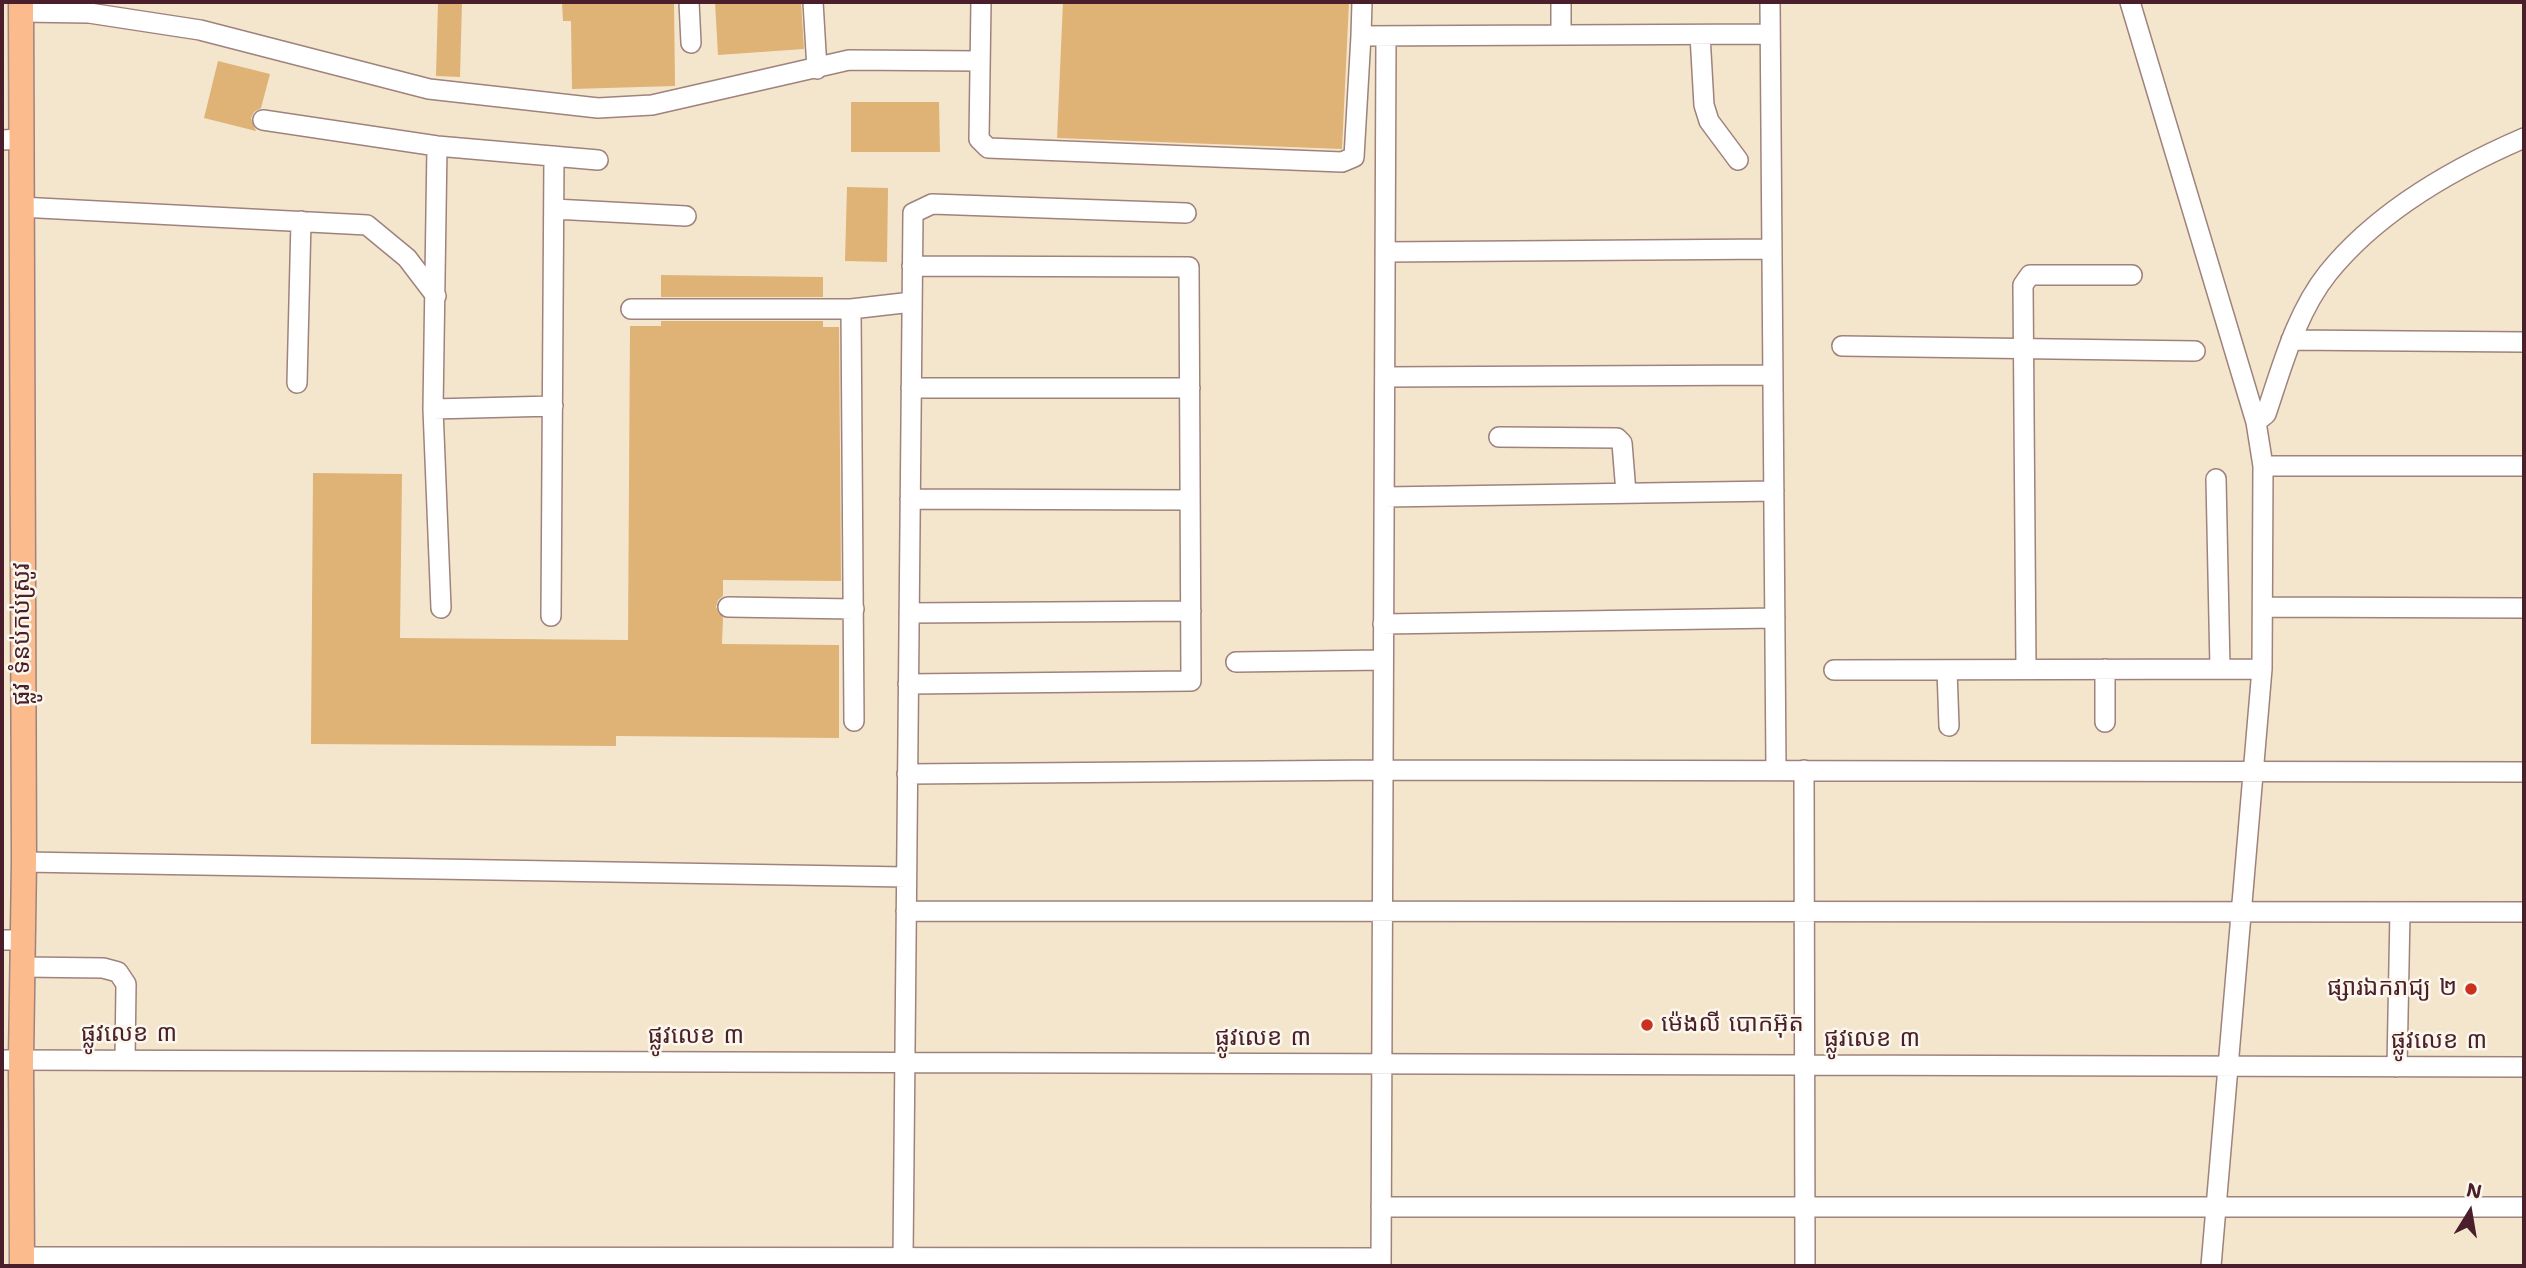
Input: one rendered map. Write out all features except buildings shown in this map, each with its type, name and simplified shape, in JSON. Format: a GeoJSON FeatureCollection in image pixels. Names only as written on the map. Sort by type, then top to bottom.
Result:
{"type":"FeatureCollection","features":[{"type":"Feature","properties":{"kind":"main road","name":"ផ្លូវ ទំនប់កប់ស្រូវ"},"geometry":{"type":"LineString","coordinates":[[21,7],[11,140],[20,207],[24,862],[13,940],[23,967],[11,1060],[22,1261]]}},
{"type":"Feature","properties":{"kind":"street"},"geometry":{"type":"LineString","coordinates":[[689,2],[691,43]]}},
{"type":"Feature","properties":{"kind":"street"},"geometry":{"type":"LineString","coordinates":[[813,2],[817,69]]}},
{"type":"Feature","properties":{"kind":"street"},"geometry":{"type":"LineString","coordinates":[[981,2],[979,139],[988,148],[1342,162],[1354,158],[1362,2]]}},
{"type":"Feature","properties":{"kind":"street"},"geometry":{"type":"LineString","coordinates":[[1561,2],[1561,35]]}},
{"type":"Feature","properties":{"kind":"street"},"geometry":{"type":"LineString","coordinates":[[1770,2],[1776,770]]}},
{"type":"Feature","properties":{"kind":"street"},"geometry":{"type":"LineString","coordinates":[[2130,2],[2256,422],[2263,466],[2262,669],[2211,1266]]}},
{"type":"Feature","properties":{"kind":"street"},"geometry":{"type":"LineString","coordinates":[[21,7],[89,13],[200,30],[429,89],[598,108],[652,105],[849,60],[979,61]]}},
{"type":"Feature","properties":{"kind":"street"},"geometry":{"type":"LineString","coordinates":[[1361,36],[1770,34]]}},
{"type":"Feature","properties":{"kind":"street"},"geometry":{"type":"LineString","coordinates":[[1700,35],[1704,105],[1709,121],[1738,160]]}},
{"type":"Feature","properties":{"kind":"street"},"geometry":{"type":"LineString","coordinates":[[22,1261],[903,1258],[1381,1262],[1386,37]]}},
{"type":"Feature","properties":{"kind":"street"},"geometry":{"type":"LineString","coordinates":[[263,120],[437,146],[598,160]]}},
{"type":"Feature","properties":{"kind":"street"},"geometry":{"type":"LineString","coordinates":[[2256,422],[2266,414],[2291,340],[2327,274],[2359,240],[2427,187],[2524,138]]}},
{"type":"Feature","properties":{"kind":"street"},"geometry":{"type":"LineString","coordinates":[[437,146],[433,409],[441,608]]}},
{"type":"Feature","properties":{"kind":"street"},"geometry":{"type":"LineString","coordinates":[[551,615],[554,156]]}},
{"type":"Feature","properties":{"kind":"street"},"geometry":{"type":"LineString","coordinates":[[903,1258],[913,213],[932,204],[1186,213]]}},
{"type":"Feature","properties":{"kind":"street"},"geometry":{"type":"LineString","coordinates":[[20,207],[367,225],[407,258],[436,296]]}},
{"type":"Feature","properties":{"kind":"street"},"geometry":{"type":"LineString","coordinates":[[554,209],[686,216]]}},
{"type":"Feature","properties":{"kind":"street"},"geometry":{"type":"LineString","coordinates":[[297,383],[301,221]]}},
{"type":"Feature","properties":{"kind":"street"},"geometry":{"type":"LineString","coordinates":[[1385,252],[1772,249]]}},
{"type":"Feature","properties":{"kind":"street"},"geometry":{"type":"LineString","coordinates":[[908,684],[1191,681],[1189,267],[912,266]]}},
{"type":"Feature","properties":{"kind":"street"},"geometry":{"type":"LineString","coordinates":[[2026,669],[2023,285],[2030,275],[2132,275]]}},
{"type":"Feature","properties":{"kind":"street"},"geometry":{"type":"LineString","coordinates":[[631,309],[851,309],[912,302]]}},
{"type":"Feature","properties":{"kind":"street"},"geometry":{"type":"LineString","coordinates":[[851,309],[854,721]]}},
{"type":"Feature","properties":{"kind":"street"},"geometry":{"type":"LineString","coordinates":[[2291,340],[2524,342]]}},
{"type":"Feature","properties":{"kind":"street"},"geometry":{"type":"LineString","coordinates":[[1842,346],[2195,351]]}},
{"type":"Feature","properties":{"kind":"street"},"geometry":{"type":"LineString","coordinates":[[1385,377],[1773,375]]}},
{"type":"Feature","properties":{"kind":"street"},"geometry":{"type":"LineString","coordinates":[[911,388],[1190,388]]}},
{"type":"Feature","properties":{"kind":"street"},"geometry":{"type":"LineString","coordinates":[[433,409],[553,406]]}},
{"type":"Feature","properties":{"kind":"street"},"geometry":{"type":"LineString","coordinates":[[1499,437],[1617,438],[1622,443],[1626,493]]}},
{"type":"Feature","properties":{"kind":"street"},"geometry":{"type":"LineString","coordinates":[[2263,466],[2524,466]]}},
{"type":"Feature","properties":{"kind":"street"},"geometry":{"type":"LineString","coordinates":[[2216,479],[2220,668]]}},
{"type":"Feature","properties":{"kind":"street"},"geometry":{"type":"LineString","coordinates":[[1384,497],[1774,491]]}},
{"type":"Feature","properties":{"kind":"street"},"geometry":{"type":"LineString","coordinates":[[910,499],[1190,500]]}},
{"type":"Feature","properties":{"kind":"street"},"geometry":{"type":"LineString","coordinates":[[728,607],[854,609]]}},
{"type":"Feature","properties":{"kind":"street"},"geometry":{"type":"LineString","coordinates":[[2264,607],[2524,608]]}},
{"type":"Feature","properties":{"kind":"street"},"geometry":{"type":"LineString","coordinates":[[909,613],[1191,611]]}},
{"type":"Feature","properties":{"kind":"street"},"geometry":{"type":"LineString","coordinates":[[1384,624],[1774,618]]}},
{"type":"Feature","properties":{"kind":"street"},"geometry":{"type":"LineString","coordinates":[[1236,662],[1383,660]]}},
{"type":"Feature","properties":{"kind":"street"},"geometry":{"type":"LineString","coordinates":[[2105,669],[2105,722]]}},
{"type":"Feature","properties":{"kind":"street"},"geometry":{"type":"LineString","coordinates":[[1834,670],[2262,669]]}},
{"type":"Feature","properties":{"kind":"street"},"geometry":{"type":"LineString","coordinates":[[1947,670],[1949,726]]}},
{"type":"Feature","properties":{"kind":"street"},"geometry":{"type":"LineString","coordinates":[[907,774],[1383,770],[2524,772]]}},
{"type":"Feature","properties":{"kind":"street"},"geometry":{"type":"LineString","coordinates":[[1804,770],[1805,1266]]}},
{"type":"Feature","properties":{"kind":"street"},"geometry":{"type":"LineString","coordinates":[[24,862],[906,877]]}},
{"type":"Feature","properties":{"kind":"street"},"geometry":{"type":"LineString","coordinates":[[906,911],[2524,912]]}},
{"type":"Feature","properties":{"kind":"street"},"geometry":{"type":"LineString","coordinates":[[2397,1067],[2400,912]]}},
{"type":"Feature","properties":{"kind":"street"},"geometry":{"type":"LineString","coordinates":[[23,967],[103,968],[118,972],[126,984],[125,1060]]}},
{"type":"Feature","properties":{"kind":"street","name":"ផ្លូវលេខ ៣"},"geometry":{"type":"LineString","coordinates":[[11,1060],[2524,1067]]}},
{"type":"Feature","properties":{"kind":"street"},"geometry":{"type":"LineString","coordinates":[[1381,1207],[2524,1207]]}},
{"type":"Feature","properties":{"kind":"place","name":"ផ្សារឯករាជ្យ ២"},"geometry":{"type":"Point","coordinates":[2471,989]}},
{"type":"Feature","properties":{"kind":"place","name":"ម៉េងលី បោកអ៊ុត"},"geometry":{"type":"Point","coordinates":[1647,1025]}}]}
